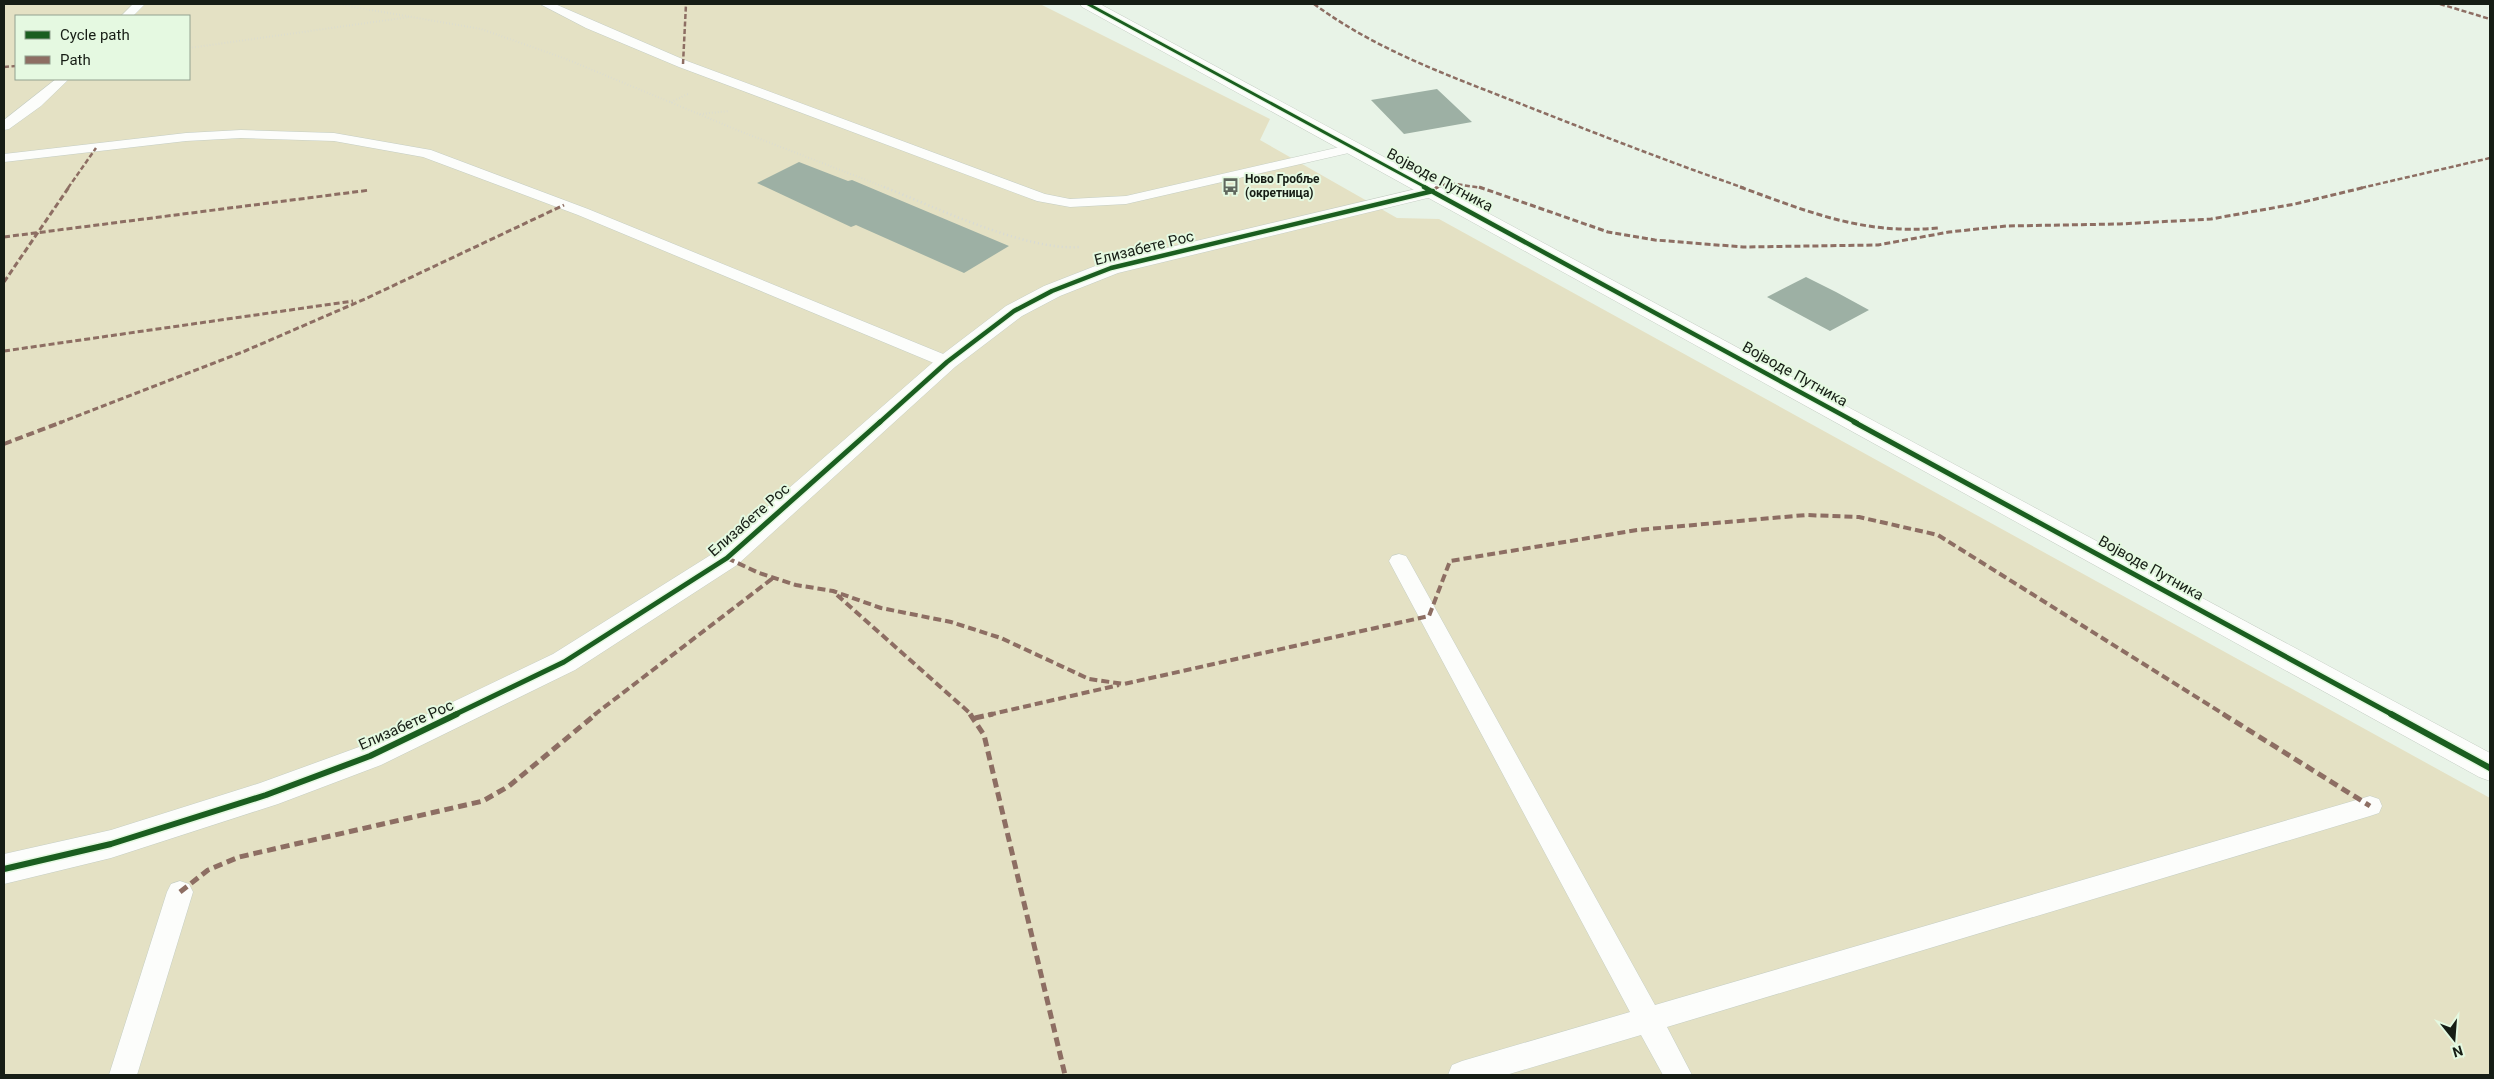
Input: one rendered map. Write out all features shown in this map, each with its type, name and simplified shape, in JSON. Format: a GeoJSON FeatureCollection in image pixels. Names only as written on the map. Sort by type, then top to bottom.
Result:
{"type":"FeatureCollection","features":[{"type":"Feature","properties":{"kind":"street","name":"Војводе Путника"},"geometry":{"type":"LineString","coordinates":[[1088,4],[2490,768]]}},
{"type":"Feature","properties":{"kind":"street","name":"Елизабете Рос"},"geometry":{"type":"LineString","coordinates":[[4,869],[111,844],[266,795],[370,756],[564,662],[727,558],[948,362],[1014,311],[1078,279],[1148,259],[1433,191]]}},
{"type":"Feature","properties":{"kind":"lane"},"geometry":{"type":"LineString","coordinates":[[128,15],[139,4]]}},
{"type":"Feature","properties":{"kind":"lane"},"geometry":{"type":"LineString","coordinates":[[546,4],[590,25],[683,64],[1042,198],[1070,203],[1126,200],[1353,148]]}},
{"type":"Feature","properties":{"kind":"lane"},"geometry":{"type":"LineString","coordinates":[[4,126],[36,103],[62,80]]}},
{"type":"Feature","properties":{"kind":"lane"},"geometry":{"type":"LineString","coordinates":[[4,158],[186,137],[241,134],[334,137],[426,153],[583,212],[948,362]]}},
{"type":"Feature","properties":{"kind":"lane"},"geometry":{"type":"LineString","coordinates":[[1399,561],[1678,1075]]}},
{"type":"Feature","properties":{"kind":"lane"},"geometry":{"type":"LineString","coordinates":[[1462,1075],[2370,806]]}},
{"type":"Feature","properties":{"kind":"lane"},"geometry":{"type":"LineString","coordinates":[[123,1075],[180,892]]}},
{"type":"Feature","properties":{"kind":"path"},"geometry":{"type":"LineString","coordinates":[[337,4],[481,29],[566,60],[983,226],[1035,242]]}},
{"type":"Feature","properties":{"kind":"path"},"geometry":{"type":"LineString","coordinates":[[190,48],[412,17]]}},
{"type":"Feature","properties":{"kind":"path"},"geometry":{"type":"LineString","coordinates":[[670,102],[678,99]]}},
{"type":"Feature","properties":{"kind":"shaded area"},"geometry":{"type":"Polygon","coordinates":[[[4,4],[1040,4],[1270,119],[1260,140],[1397,218],[1439,219],[2490,798],[2490,1075],[4,1075],[4,4]]]}},
{"type":"Feature","properties":{"kind":"building"},"geometry":{"type":"Polygon","coordinates":[[[1437,89],[1472,122],[1404,134],[1371,100],[1437,89]]]}},
{"type":"Feature","properties":{"kind":"building"},"geometry":{"type":"Polygon","coordinates":[[[799,162],[848,181],[852,180],[1009,246],[964,273],[856,225],[851,227],[757,183],[799,162]]]}},
{"type":"Feature","properties":{"kind":"building"},"geometry":{"type":"Polygon","coordinates":[[[1806,277],[1869,310],[1830,331],[1767,297],[1806,277]]]}},
{"type":"Feature","properties":{"kind":"marked path"},"geometry":{"type":"LineString","coordinates":[[683,64],[686,4]]}},
{"type":"Feature","properties":{"kind":"marked path"},"geometry":{"type":"LineString","coordinates":[[1314,4],[1347,28],[1417,63],[1667,161],[1829,219],[1879,229],[1915,230],[1938,228]]}},
{"type":"Feature","properties":{"kind":"marked path"},"geometry":{"type":"LineString","coordinates":[[2440,4],[2490,19]]}},
{"type":"Feature","properties":{"kind":"marked path"},"geometry":{"type":"LineString","coordinates":[[4,67],[15,66]]}},
{"type":"Feature","properties":{"kind":"marked path"},"geometry":{"type":"LineString","coordinates":[[4,282],[96,148]]}},
{"type":"Feature","properties":{"kind":"marked path"},"geometry":{"type":"LineString","coordinates":[[1433,191],[1438,186],[1449,183],[1478,187],[1608,232],[1655,240],[1743,247],[1850,246],[1878,245],[1949,232],[2006,226],[2120,224],[2211,219],[2295,204],[2490,158]]}},
{"type":"Feature","properties":{"kind":"marked path"},"geometry":{"type":"LineString","coordinates":[[4,237],[370,190]]}},
{"type":"Feature","properties":{"kind":"marked path"},"geometry":{"type":"LineString","coordinates":[[4,444],[245,351],[365,299],[564,205]]}},
{"type":"Feature","properties":{"kind":"marked path"},"geometry":{"type":"LineString","coordinates":[[4,351],[353,301]]}},
{"type":"Feature","properties":{"kind":"marked path"},"geometry":{"type":"LineString","coordinates":[[727,558],[759,573],[796,585],[833,591],[881,608],[951,622],[1001,638],[1089,679],[1124,684],[1429,616],[1450,561],[1637,530],[1806,515],[1859,517],[1938,535],[2370,806]]}},
{"type":"Feature","properties":{"kind":"marked path"},"geometry":{"type":"LineString","coordinates":[[180,892],[208,870],[239,857],[483,801],[509,786],[603,708],[773,578]]}},
{"type":"Feature","properties":{"kind":"marked path"},"geometry":{"type":"LineString","coordinates":[[837,595],[975,718],[984,735],[1065,1075]]}},
{"type":"Feature","properties":{"kind":"marked path"},"geometry":{"type":"LineString","coordinates":[[975,718],[1119,685]]}},
{"type":"Feature","properties":{"kind":"cycle path"},"geometry":{"type":"LineString","coordinates":[[1088,4],[2490,768]]}},
{"type":"Feature","properties":{"kind":"cycle path"},"geometry":{"type":"LineString","coordinates":[[4,869],[111,844],[266,795],[370,756],[564,662],[727,558],[947,362],[1014,311],[1052,291],[1111,268],[1433,191]]}},
{"type":"Feature","properties":{"kind":"place","name":"Ново Гробље (окретница)"},"geometry":{"type":"Point","coordinates":[1231,186]}}]}
